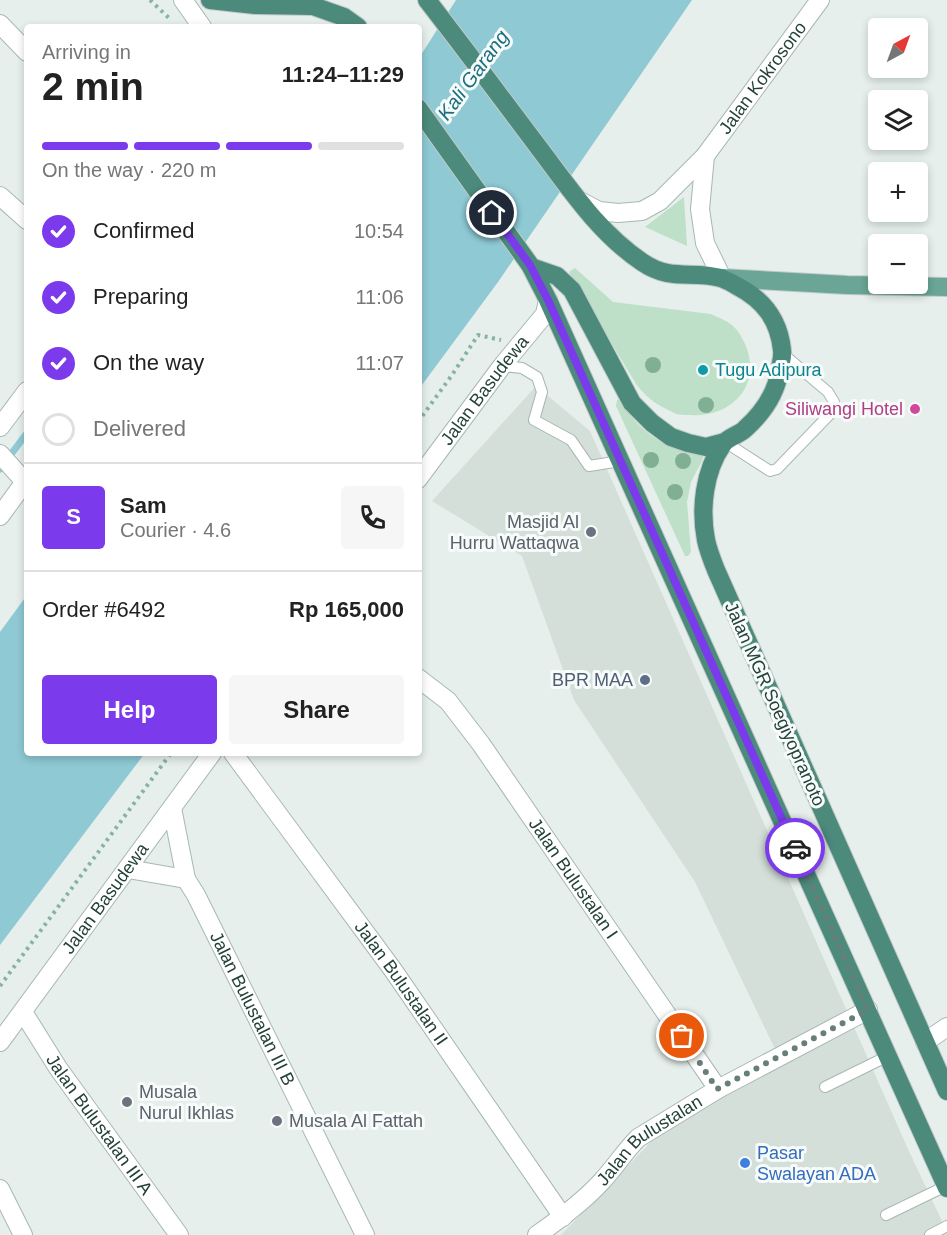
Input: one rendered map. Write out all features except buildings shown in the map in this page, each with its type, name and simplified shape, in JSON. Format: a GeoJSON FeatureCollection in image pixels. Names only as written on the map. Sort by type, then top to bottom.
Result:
{"type":"FeatureCollection","features":[{"type":"Feature","properties":{"kind":"highway"},"geometry":{"type":"LineString","coordinates":[[210,0],[255,5],[313,6],[344,17],[354,24]]}},
{"type":"Feature","properties":{"kind":"highway","name":"Jalan MGR Soegiyopranoto"},"geometry":{"type":"LineString","coordinates":[[427,1],[579,201],[611,238],[643,263],[660,272],[722,278],[754,297],[771,315],[780,336],[782,353],[778,381],[771,398],[751,424],[724,442],[706,447],[671,437],[652,423],[632,403],[572,290],[557,276],[530,266]]}},
{"type":"Feature","properties":{"kind":"highway"},"geometry":{"type":"LineString","coordinates":[[422,114],[530,266],[548,300],[946,1187]]}},
{"type":"Feature","properties":{"kind":"highway","name":"Jalan MGR Soegiyopranoto"},"geometry":{"type":"LineString","coordinates":[[724,442],[712,463],[704,498],[704,529],[716,570],[926,1042],[943,1073],[947,1091]]}},
{"type":"Feature","properties":{"kind":"main road"},"geometry":{"type":"LineString","coordinates":[[722,278],[847,285],[947,287]]}},
{"type":"Feature","properties":{"kind":"street"},"geometry":{"type":"LineString","coordinates":[[183,0],[200,24]]}},
{"type":"Feature","properties":{"kind":"street","name":"Jalan Kokrosono"},"geometry":{"type":"LineString","coordinates":[[579,201],[599,212],[618,213],[642,211],[660,201],[705,156],[820,0]]}},
{"type":"Feature","properties":{"kind":"street"},"geometry":{"type":"LineString","coordinates":[[0,24],[24,49]]}},
{"type":"Feature","properties":{"kind":"street"},"geometry":{"type":"LineString","coordinates":[[705,156],[700,209],[705,243],[722,278]]}},
{"type":"Feature","properties":{"kind":"street"},"geometry":{"type":"LineString","coordinates":[[0,196],[24,217]]}},
{"type":"Feature","properties":{"kind":"street","name":"Jalan Basudewa"},"geometry":{"type":"LineString","coordinates":[[422,474],[502,366],[545,314],[548,300]]}},
{"type":"Feature","properties":{"kind":"street"},"geometry":{"type":"LineString","coordinates":[[0,428],[24,395]]}},
{"type":"Feature","properties":{"kind":"street"},"geometry":{"type":"LineString","coordinates":[[0,454],[24,479]]}},
{"type":"Feature","properties":{"kind":"street"},"geometry":{"type":"LineString","coordinates":[[0,516],[24,481]]}},
{"type":"Feature","properties":{"kind":"street","name":"Jalan Bulustalan I"},"geometry":{"type":"LineString","coordinates":[[422,681],[448,701],[482,744],[717,1089]]}},
{"type":"Feature","properties":{"kind":"street","name":"Jalan Basudewa"},"geometry":{"type":"LineString","coordinates":[[0,1042],[210,756]]}},
{"type":"Feature","properties":{"kind":"street","name":"Jalan Bulustalan II"},"geometry":{"type":"LineString","coordinates":[[235,756],[393,970],[563,1217]]}},
{"type":"Feature","properties":{"kind":"street","name":"Jalan Bulustalan III B"},"geometry":{"type":"LineString","coordinates":[[172,808],[186,879],[365,1235]]}},
{"type":"Feature","properties":{"kind":"street"},"geometry":{"type":"LineString","coordinates":[[128,869],[186,879]]}},
{"type":"Feature","properties":{"kind":"street","name":"Jalan Bulustalan"},"geometry":{"type":"LineString","coordinates":[[537,1235],[563,1217],[602,1181],[638,1138],[717,1089],[868,1010]]}},
{"type":"Feature","properties":{"kind":"street","name":"Jalan Bulustalan III A"},"geometry":{"type":"LineString","coordinates":[[23,1012],[58,1068],[179,1235]]}},
{"type":"Feature","properties":{"kind":"street"},"geometry":{"type":"LineString","coordinates":[[926,1042],[947,1027]]}},
{"type":"Feature","properties":{"kind":"street"},"geometry":{"type":"LineString","coordinates":[[0,1189],[23,1235]]}},
{"type":"Feature","properties":{"kind":"lane"},"geometry":{"type":"LineString","coordinates":[[724,442],[770,471],[777,469],[830,414],[834,402],[828,392],[782,353]]}},
{"type":"Feature","properties":{"kind":"lane"},"geometry":{"type":"LineString","coordinates":[[502,366],[522,368],[537,377],[542,392],[534,420],[571,440],[590,466],[620,461]]}},
{"type":"Feature","properties":{"kind":"lane"},"geometry":{"type":"LineString","coordinates":[[825,1088],[888,1056]]}},
{"type":"Feature","properties":{"kind":"lane"},"geometry":{"type":"LineString","coordinates":[[886,1215],[946,1187]]}},
{"type":"Feature","properties":{"kind":"lane"},"geometry":{"type":"LineString","coordinates":[[930,1235],[947,1226]]}},
{"type":"Feature","properties":{"kind":"path"},"geometry":{"type":"LineString","coordinates":[[150,0],[172,20]]}},
{"type":"Feature","properties":{"kind":"path"},"geometry":{"type":"LineString","coordinates":[[422,416],[478,335],[520,344]]}},
{"type":"Feature","properties":{"kind":"path"},"geometry":{"type":"LineString","coordinates":[[0,986],[169,756]]}},
{"type":"Feature","properties":{"kind":"shaded area"},"geometry":{"type":"Polygon","coordinates":[[[536,386],[590,431],[947,1235],[561,1235],[672,1120],[783,1066],[695,882],[574,700],[522,556],[432,501],[536,386]]]}},
{"type":"Feature","properties":{"kind":"green space"},"geometry":{"type":"Polygon","coordinates":[[[684,197],[687,246],[645,227],[684,197]]]}},
{"type":"Feature","properties":{"kind":"green space"},"geometry":{"type":"Polygon","coordinates":[[[575,268],[613,302],[711,314],[730,323],[742,337],[750,359],[747,385],[740,396],[719,411],[687,415],[676,414],[650,399],[636,384],[569,272],[575,268]]]}},
{"type":"Feature","properties":{"kind":"green space"},"geometry":{"type":"Polygon","coordinates":[[[620,399],[637,423],[658,440],[674,448],[703,457],[691,482],[687,502],[691,552],[688,556],[685,556],[616,406],[617,400],[620,399]]]}},
{"type":"Feature","properties":{"kind":"water","name":"Kali Garang"},"geometry":{"type":"Polygon","coordinates":[[[456,0],[692,0],[498,282],[422,385],[422,53],[456,0]]]}},
{"type":"Feature","properties":{"kind":"water"},"geometry":{"type":"Polygon","coordinates":[[[24,599],[24,756],[143,756],[0,945],[0,632],[24,599]]]}},
{"type":"Feature","properties":{"kind":"waterway"},"geometry":{"type":"LineString","coordinates":[[0,469],[24,437]]}},
{"type":"Feature","properties":{"kind":"way so far"},"geometry":{"type":"LineString","coordinates":[[682,1036],[717,1089],[868,1010],[795,848]]}},
{"type":"Feature","properties":{"kind":"place","name":"Tugu Adipura"},"geometry":{"type":"Point","coordinates":[703,370]}},
{"type":"Feature","properties":{"kind":"place","name":"Siliwangi Hotel"},"geometry":{"type":"Point","coordinates":[915,409]}},
{"type":"Feature","properties":{"kind":"place","name":"Masjid Al Hurru Wattaqwa"},"geometry":{"type":"Point","coordinates":[591,532]}},
{"type":"Feature","properties":{"kind":"place","name":"BPR MAA"},"geometry":{"type":"Point","coordinates":[645,680]}},
{"type":"Feature","properties":{"kind":"place","name":"Musala Nurul Ikhlas"},"geometry":{"type":"Point","coordinates":[127,1102]}},
{"type":"Feature","properties":{"kind":"place","name":"Musala Al Fattah"},"geometry":{"type":"Point","coordinates":[277,1121]}},
{"type":"Feature","properties":{"kind":"place","name":"Pasar Swalayan ADA"},"geometry":{"type":"Point","coordinates":[745,1163]}},
{"type":"Feature","properties":{"kind":"route"},"geometry":{"type":"LineString","coordinates":[[492,213],[530,265],[548,300],[795,848]]}}]}
